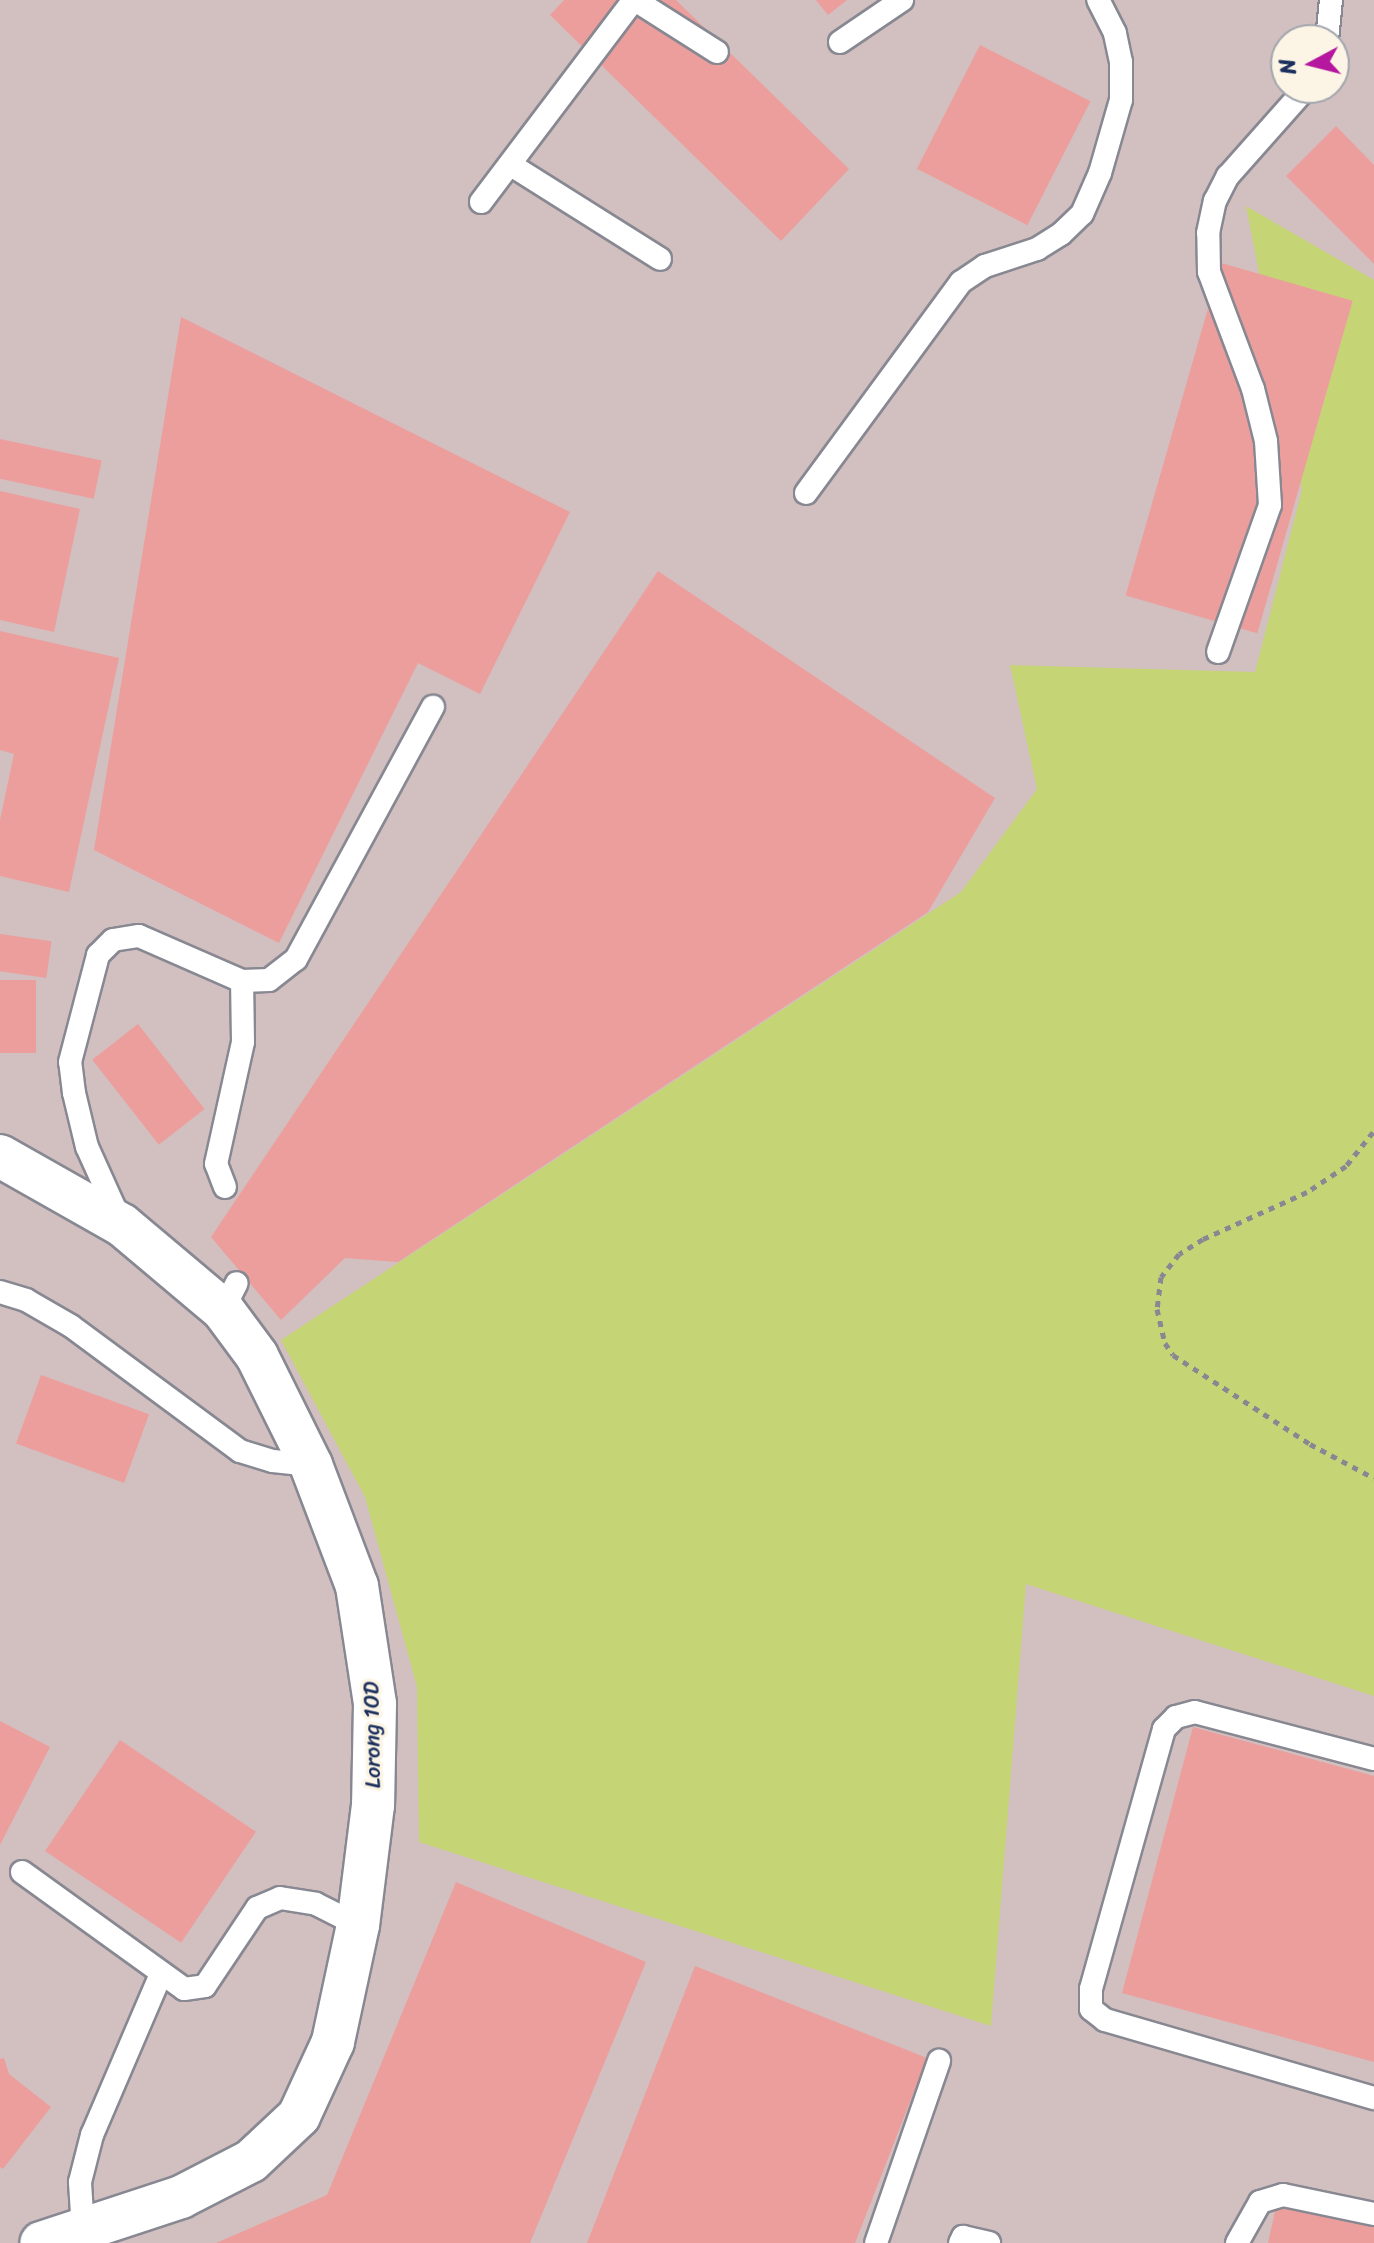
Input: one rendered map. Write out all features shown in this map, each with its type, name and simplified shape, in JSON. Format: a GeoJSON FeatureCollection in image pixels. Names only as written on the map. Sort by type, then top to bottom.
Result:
{"type":"FeatureCollection","features":[{"type":"Feature","properties":{"kind":"street","name":"Lorong 10D"},"geometry":{"type":"LineString","coordinates":[[0,1156],[122,1225],[230,1297],[311,1465],[357,1586],[375,1704],[373,1805],[358,1925],[333,2042],[299,2116],[251,2161],[181,2197],[41,2243]]}},
{"type":"Feature","properties":{"kind":"lane"},"geometry":{"type":"LineString","coordinates":[[481,202],[635,0],[717,52]]}},
{"type":"Feature","properties":{"kind":"lane"},"geometry":{"type":"LineString","coordinates":[[840,42],[902,0]]}},
{"type":"Feature","properties":{"kind":"lane"},"geometry":{"type":"LineString","coordinates":[[806,493],[961,282],[985,266],[1037,249],[1061,234],[1082,214],[1100,173],[1121,100],[1118,48],[1098,0]]}},
{"type":"Feature","properties":{"kind":"lane"},"geometry":{"type":"LineString","coordinates":[[1329,24],[1331,0]]}},
{"type":"Feature","properties":{"kind":"lane"},"geometry":{"type":"LineString","coordinates":[[1218,652],[1270,505],[1266,441],[1253,389],[1209,272],[1208,233],[1215,201],[1228,176],[1292,104]]}},
{"type":"Feature","properties":{"kind":"lane"},"geometry":{"type":"LineString","coordinates":[[511,165],[660,259]]}},
{"type":"Feature","properties":{"kind":"lane"},"geometry":{"type":"LineString","coordinates":[[122,1225],[87,1147],[70,1062],[98,955],[113,940],[139,936],[168,945],[242,981],[269,980],[296,959],[433,707]]}},
{"type":"Feature","properties":{"kind":"lane"},"geometry":{"type":"LineString","coordinates":[[225,1187],[216,1164],[243,1042],[242,981]]}},
{"type":"Feature","properties":{"kind":"lane"},"geometry":{"type":"LineString","coordinates":[[0,1292],[26,1300],[71,1326],[240,1451],[273,1461],[311,1465]]}},
{"type":"Feature","properties":{"kind":"lane"},"geometry":{"type":"LineString","coordinates":[[1374,1759],[1195,1712],[1176,1717],[1164,1729],[1091,1989],[1091,2009],[1105,2020],[1374,2098]]}},
{"type":"Feature","properties":{"kind":"lane"},"geometry":{"type":"LineString","coordinates":[[22,1872],[184,1989],[205,1986],[257,1908],[280,1898],[316,1904],[358,1925]]}},
{"type":"Feature","properties":{"kind":"lane"},"geometry":{"type":"LineString","coordinates":[[83,2230],[80,2182],[92,2135],[161,1974]]}},
{"type":"Feature","properties":{"kind":"lane"},"geometry":{"type":"LineString","coordinates":[[876,2243],[939,2061]]}},
{"type":"Feature","properties":{"kind":"lane"},"geometry":{"type":"LineString","coordinates":[[1237,2243],[1260,2202],[1283,2195],[1374,2214]]}},
{"type":"Feature","properties":{"kind":"lane"},"geometry":{"type":"LineString","coordinates":[[960,2243],[963,2237],[989,2243]]}},
{"type":"Feature","properties":{"kind":"path"},"geometry":{"type":"LineString","coordinates":[[1373,1132],[1346,1166],[1307,1192],[1179,1254],[1161,1277],[1157,1309],[1165,1343],[1173,1355],[1310,1444],[1374,1478]]}},
{"type":"Feature","properties":{"kind":"shaded area"},"geometry":{"type":"Polygon","coordinates":[[[0,0],[1374,0],[1374,2243],[0,2243],[0,0]]]}},
{"type":"Feature","properties":{"kind":"green space"},"geometry":{"type":"Polygon","coordinates":[[[1246,206],[1374,280],[1374,1696],[1026,1584],[991,2026],[419,1842],[417,1687],[365,1497],[281,1340],[961,892],[1037,789],[1010,665],[1255,672],[1302,490],[1246,206]]]}},
{"type":"Feature","properties":{"kind":"building"},"geometry":{"type":"Polygon","coordinates":[[[564,0],[676,0],[849,169],[781,241],[550,15],[564,0]]]}},
{"type":"Feature","properties":{"kind":"building"},"geometry":{"type":"Polygon","coordinates":[[[816,0],[847,0],[828,15],[816,0]]]}},
{"type":"Feature","properties":{"kind":"building"},"geometry":{"type":"Polygon","coordinates":[[[980,45],[1090,101],[1027,225],[917,169],[980,45]]]}},
{"type":"Feature","properties":{"kind":"building"},"geometry":{"type":"Polygon","coordinates":[[[1336,126],[1374,165],[1374,264],[1286,176],[1336,126]]]}},
{"type":"Feature","properties":{"kind":"building"},"geometry":{"type":"Polygon","coordinates":[[[1221,263],[1353,301],[1257,633],[1126,596],[1221,263]]]}},
{"type":"Feature","properties":{"kind":"building"},"geometry":{"type":"Polygon","coordinates":[[[181,317],[570,512],[480,694],[418,663],[279,943],[94,850],[181,317]]]}},
{"type":"Feature","properties":{"kind":"building"},"geometry":{"type":"Polygon","coordinates":[[[0,439],[102,461],[94,499],[0,479],[0,439]]]}},
{"type":"Feature","properties":{"kind":"building"},"geometry":{"type":"Polygon","coordinates":[[[0,491],[80,509],[54,632],[0,620],[0,491]]]}},
{"type":"Feature","properties":{"kind":"building"},"geometry":{"type":"Polygon","coordinates":[[[658,571],[995,798],[928,912],[398,1262],[345,1258],[281,1320],[211,1237],[658,571]]]}},
{"type":"Feature","properties":{"kind":"building"},"geometry":{"type":"Polygon","coordinates":[[[0,631],[119,658],[69,892],[0,876],[0,820],[14,754],[0,750],[0,631]]]}},
{"type":"Feature","properties":{"kind":"building"},"geometry":{"type":"Polygon","coordinates":[[[0,934],[51,941],[46,978],[0,971],[0,934]]]}},
{"type":"Feature","properties":{"kind":"building"},"geometry":{"type":"Polygon","coordinates":[[[0,980],[36,980],[36,1053],[0,1053],[0,980]]]}},
{"type":"Feature","properties":{"kind":"building"},"geometry":{"type":"Polygon","coordinates":[[[138,1024],[204,1109],[159,1145],[92,1060],[138,1024]]]}},
{"type":"Feature","properties":{"kind":"building"},"geometry":{"type":"Polygon","coordinates":[[[41,1375],[149,1414],[124,1483],[16,1444],[41,1375]]]}},
{"type":"Feature","properties":{"kind":"building"},"geometry":{"type":"Polygon","coordinates":[[[0,1721],[50,1747],[0,1845],[0,1721]]]}},
{"type":"Feature","properties":{"kind":"building"},"geometry":{"type":"Polygon","coordinates":[[[1193,1727],[1374,1776],[1374,2062],[1122,1993],[1193,1727]]]}},
{"type":"Feature","properties":{"kind":"building"},"geometry":{"type":"Polygon","coordinates":[[[120,1740],[256,1832],[181,1943],[45,1851],[120,1740]]]}},
{"type":"Feature","properties":{"kind":"building"},"geometry":{"type":"Polygon","coordinates":[[[456,1882],[646,1962],[530,2243],[216,2243],[327,2195],[456,1882]]]}},
{"type":"Feature","properties":{"kind":"building"},"geometry":{"type":"Polygon","coordinates":[[[695,1966],[927,2058],[855,2243],[587,2243],[695,1966]]]}},
{"type":"Feature","properties":{"kind":"building"},"geometry":{"type":"Polygon","coordinates":[[[4,2058],[9,2074],[51,2107],[3,2169],[0,2167],[0,2059],[4,2058]]]}},
{"type":"Feature","properties":{"kind":"building"},"geometry":{"type":"Polygon","coordinates":[[[1277,2202],[1374,2226],[1374,2243],[1268,2243],[1277,2202]]]}}]}
